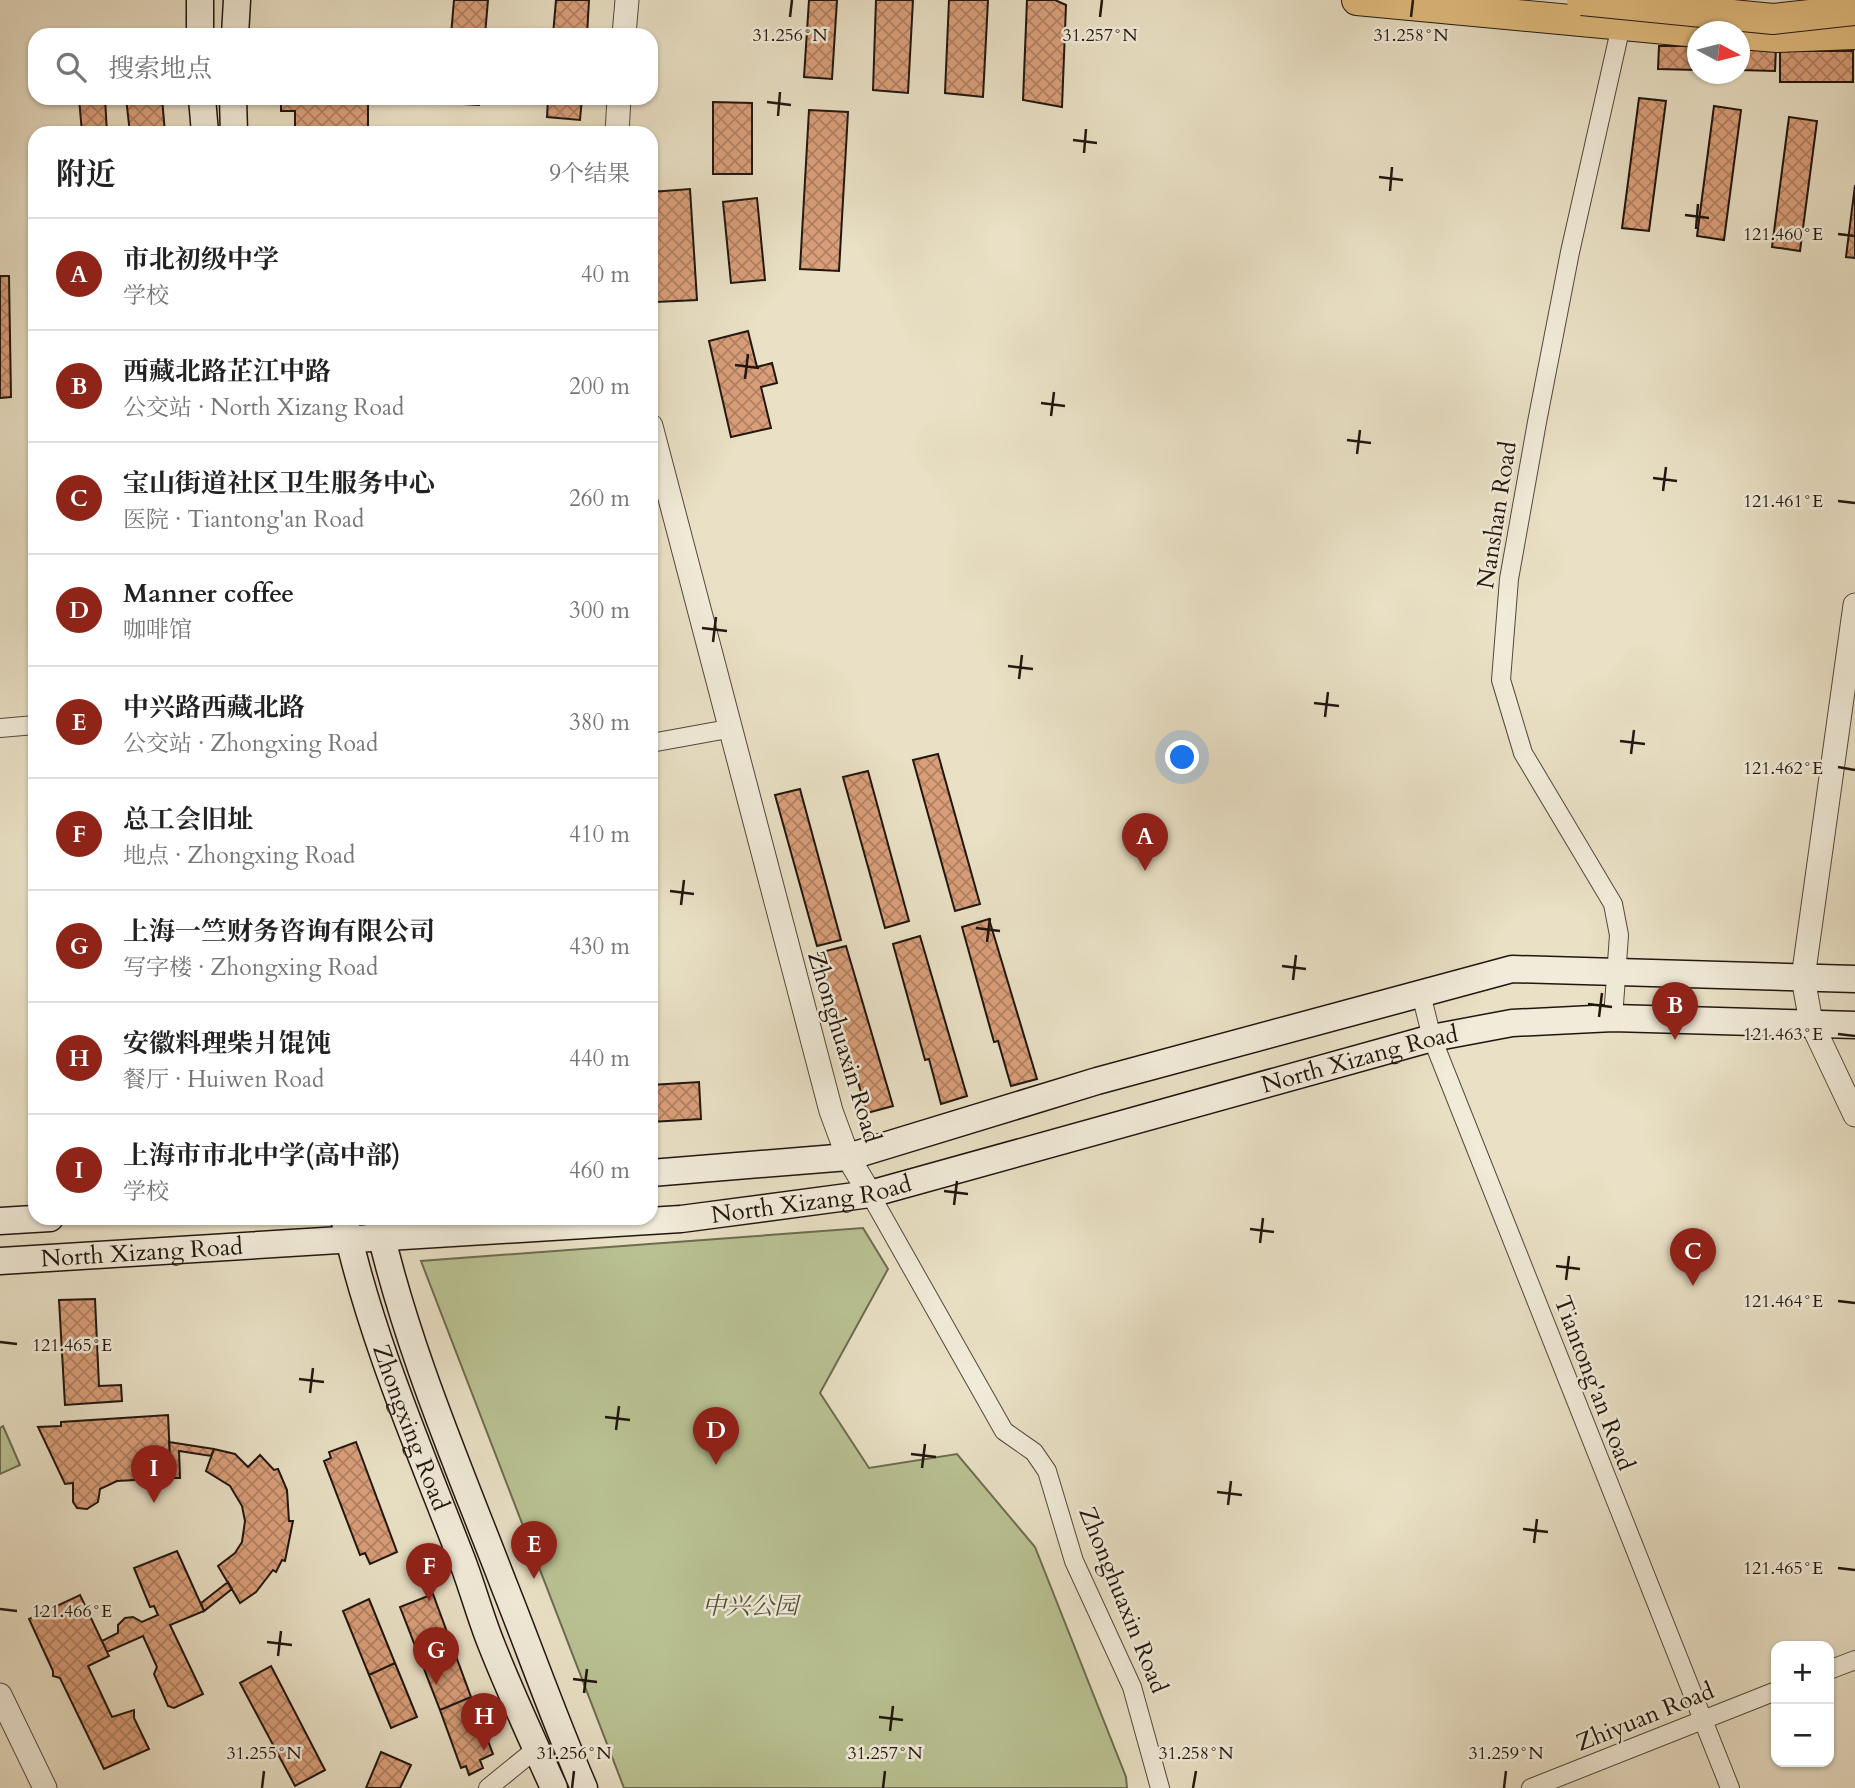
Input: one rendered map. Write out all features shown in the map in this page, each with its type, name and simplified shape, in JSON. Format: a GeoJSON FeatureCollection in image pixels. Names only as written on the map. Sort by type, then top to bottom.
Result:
{"type":"FeatureCollection","features":[{"type":"Feature","properties":{"kind":"main road"},"geometry":{"type":"LineString","coordinates":[[200,0],[200,28]]}},
{"type":"Feature","properties":{"kind":"main road"},"geometry":{"type":"LineString","coordinates":[[235,28],[237,0]]}},
{"type":"Feature","properties":{"kind":"main road"},"geometry":{"type":"LineString","coordinates":[[1357,0],[1621,14],[1746,15],[1855,4]]}},
{"type":"Feature","properties":{"kind":"main road"},"geometry":{"type":"LineString","coordinates":[[1566,0],[1687,29]]}},
{"type":"Feature","properties":{"kind":"main road"},"geometry":{"type":"LineString","coordinates":[[1580,0],[1621,14]]}},
{"type":"Feature","properties":{"kind":"main road"},"geometry":{"type":"LineString","coordinates":[[1580,0],[1773,19],[1855,10]]}},
{"type":"Feature","properties":{"kind":"main road"},"geometry":{"type":"LineString","coordinates":[[1750,35],[1777,37],[1855,34]]}},
{"type":"Feature","properties":{"kind":"main road"},"geometry":{"type":"LineString","coordinates":[[203,105],[204,126]]}},
{"type":"Feature","properties":{"kind":"main road"},"geometry":{"type":"LineString","coordinates":[[233,105],[234,126]]}},
{"type":"Feature","properties":{"kind":"main road","name":"North Xizang Road"},"geometry":{"type":"LineString","coordinates":[[658,1172],[848,1157],[1097,1081],[1512,969],[1855,979]]}},
{"type":"Feature","properties":{"kind":"main road","name":"North Xizang Road"},"geometry":{"type":"LineString","coordinates":[[658,1220],[870,1194],[1432,1038],[1512,1023],[1612,1018],[1855,1025]]}},
{"type":"Feature","properties":{"kind":"main road","name":"North Xizang Road"},"geometry":{"type":"LineString","coordinates":[[0,1221],[28,1219]]}},
{"type":"Feature","properties":{"kind":"main road","name":"North Xizang Road"},"geometry":{"type":"LineString","coordinates":[[0,1261],[346,1230],[500,1225]]}},
{"type":"Feature","properties":{"kind":"main road","name":"Zhongxing Road"},"geometry":{"type":"LineString","coordinates":[[379,1229],[421,1375],[505,1586],[533,1666],[584,1788]]}},
{"type":"Feature","properties":{"kind":"main road","name":"Zhongxing Road"},"geometry":{"type":"LineString","coordinates":[[346,1230],[392,1382],[419,1456],[460,1555],[492,1648],[554,1788]]}},
{"type":"Feature","properties":{"kind":"street"},"geometry":{"type":"LineString","coordinates":[[625,28],[627,0]]}},
{"type":"Feature","properties":{"kind":"street","name":"Nanshan Road"},"geometry":{"type":"LineString","coordinates":[[1612,1018],[1619,935],[1613,904],[1523,753],[1501,680],[1509,579],[1537,422],[1570,251],[1621,14]]}},
{"type":"Feature","properties":{"kind":"street"},"geometry":{"type":"LineString","coordinates":[[617,126],[619,105]]}},
{"type":"Feature","properties":{"kind":"street","name":"Zhonghuaxin Road"},"geometry":{"type":"LineString","coordinates":[[658,454],[728,729],[831,1111],[848,1157],[1004,1431],[1034,1452],[1047,1471],[1074,1561],[1132,1687],[1160,1788]]}},
{"type":"Feature","properties":{"kind":"street"},"geometry":{"type":"LineString","coordinates":[[1855,605],[1803,978],[1811,1022],[1855,1115]]}},
{"type":"Feature","properties":{"kind":"street"},"geometry":{"type":"LineString","coordinates":[[0,728],[28,726]]}},
{"type":"Feature","properties":{"kind":"street"},"geometry":{"type":"LineString","coordinates":[[658,742],[728,729]]}},
{"type":"Feature","properties":{"kind":"street","name":"Tiantong'an Road"},"geometry":{"type":"LineString","coordinates":[[1421,994],[1432,1038],[1701,1721],[1730,1788]]}},
{"type":"Feature","properties":{"kind":"street"},"geometry":{"type":"LineString","coordinates":[[1834,1668],[1855,1660]]}},
{"type":"Feature","properties":{"kind":"street","name":"Zhiyuan Road"},"geometry":{"type":"LineString","coordinates":[[1531,1788],[1771,1693]]}},
{"type":"Feature","properties":{"kind":"street"},"geometry":{"type":"LineString","coordinates":[[0,1695],[45,1788]]}},
{"type":"Feature","properties":{"kind":"street"},"geometry":{"type":"LineString","coordinates":[[488,1788],[536,1749]]}},
{"type":"Feature","properties":{"kind":"green space","name":"中兴公园"},"geometry":{"type":"Polygon","coordinates":[[[863,1228],[888,1269],[820,1393],[869,1468],[957,1454],[1035,1547],[1126,1777],[1127,1788],[624,1788],[421,1261],[863,1228]]]}},
{"type":"Feature","properties":{"kind":"green space"},"geometry":{"type":"Polygon","coordinates":[[[3,1426],[20,1465],[0,1474],[0,1428],[3,1426]]]}},
{"type":"Feature","properties":{"kind":"building"},"geometry":{"type":"Polygon","coordinates":[[[454,0],[488,0],[486,28],[452,28],[454,0]]]}},
{"type":"Feature","properties":{"kind":"building"},"geometry":{"type":"Polygon","coordinates":[[[556,0],[589,0],[587,28],[554,28],[556,0]]]}},
{"type":"Feature","properties":{"kind":"building"},"geometry":{"type":"Polygon","coordinates":[[[809,0],[837,0],[832,79],[804,77],[809,0]]]}},
{"type":"Feature","properties":{"kind":"building"},"geometry":{"type":"Polygon","coordinates":[[[876,0],[913,0],[908,93],[873,90],[876,0]]]}},
{"type":"Feature","properties":{"kind":"building"},"geometry":{"type":"Polygon","coordinates":[[[949,0],[988,0],[983,97],[945,93],[949,0]]]}},
{"type":"Feature","properties":{"kind":"building"},"geometry":{"type":"Polygon","coordinates":[[[1027,0],[1055,0],[1066,5],[1062,107],[1023,100],[1027,0]]]}},
{"type":"Feature","properties":{"kind":"building"},"geometry":{"type":"Polygon","coordinates":[[[1659,46],[1687,46],[1687,70],[1658,69],[1659,46]]]}},
{"type":"Feature","properties":{"kind":"building"},"geometry":{"type":"Polygon","coordinates":[[[1750,47],[1776,47],[1775,71],[1750,70],[1750,47]]]}},
{"type":"Feature","properties":{"kind":"building"},"geometry":{"type":"Polygon","coordinates":[[[1780,51],[1853,51],[1853,82],[1780,82],[1780,51]]]}},
{"type":"Feature","properties":{"kind":"building"},"geometry":{"type":"Polygon","coordinates":[[[1639,98],[1666,101],[1649,231],[1622,228],[1639,98]]]}},
{"type":"Feature","properties":{"kind":"building"},"geometry":{"type":"Polygon","coordinates":[[[713,102],[752,103],[752,174],[713,174],[713,102]]]}},
{"type":"Feature","properties":{"kind":"building"},"geometry":{"type":"Polygon","coordinates":[[[80,105],[105,105],[107,126],[81,126],[80,105]]]}},
{"type":"Feature","properties":{"kind":"building"},"geometry":{"type":"Polygon","coordinates":[[[127,105],[163,105],[164,126],[129,126],[127,105]]]}},
{"type":"Feature","properties":{"kind":"building"},"geometry":{"type":"Polygon","coordinates":[[[281,105],[368,105],[368,126],[295,126],[295,111],[281,111],[281,105]]]}},
{"type":"Feature","properties":{"kind":"building"},"geometry":{"type":"Polygon","coordinates":[[[548,105],[581,105],[580,120],[547,117],[548,105]]]}},
{"type":"Feature","properties":{"kind":"building"},"geometry":{"type":"Polygon","coordinates":[[[1714,106],[1741,110],[1724,240],[1697,236],[1714,106]]]}},
{"type":"Feature","properties":{"kind":"building"},"geometry":{"type":"Polygon","coordinates":[[[809,110],[848,112],[839,271],[800,269],[809,110]]]}},
{"type":"Feature","properties":{"kind":"building"},"geometry":{"type":"Polygon","coordinates":[[[1789,117],[1817,121],[1800,251],[1772,247],[1789,117]]]}},
{"type":"Feature","properties":{"kind":"building"},"geometry":{"type":"Polygon","coordinates":[[[1855,185],[1855,258],[1846,257],[1855,185]]]}},
{"type":"Feature","properties":{"kind":"building"},"geometry":{"type":"Polygon","coordinates":[[[690,189],[697,300],[658,302],[658,191],[690,189]]]}},
{"type":"Feature","properties":{"kind":"building"},"geometry":{"type":"Polygon","coordinates":[[[757,198],[765,280],[731,283],[723,202],[757,198]]]}},
{"type":"Feature","properties":{"kind":"building"},"geometry":{"type":"Polygon","coordinates":[[[0,276],[9,276],[11,397],[0,398],[0,276]]]}},
{"type":"Feature","properties":{"kind":"building"},"geometry":{"type":"Polygon","coordinates":[[[748,331],[757,367],[772,363],[777,383],[761,387],[771,428],[731,437],[709,341],[748,331]]]}},
{"type":"Feature","properties":{"kind":"building"},"geometry":{"type":"Polygon","coordinates":[[[938,754],[980,904],[955,911],[913,760],[938,754]]]}},
{"type":"Feature","properties":{"kind":"building"},"geometry":{"type":"Polygon","coordinates":[[[868,771],[909,921],[885,928],[843,777],[868,771]]]}},
{"type":"Feature","properties":{"kind":"building"},"geometry":{"type":"Polygon","coordinates":[[[800,789],[841,940],[817,946],[775,795],[800,789]]]}},
{"type":"Feature","properties":{"kind":"building"},"geometry":{"type":"Polygon","coordinates":[[[989,919],[1037,1079],[1011,1086],[998,1041],[994,1042],[962,927],[989,919]]]}},
{"type":"Feature","properties":{"kind":"building"},"geometry":{"type":"Polygon","coordinates":[[[920,936],[967,1096],[941,1104],[929,1059],[925,1060],[893,944],[920,936]]]}},
{"type":"Feature","properties":{"kind":"building"},"geometry":{"type":"Polygon","coordinates":[[[846,946],[893,1106],[867,1113],[854,1068],[850,1069],[818,953],[846,946]]]}},
{"type":"Feature","properties":{"kind":"building"},"geometry":{"type":"Polygon","coordinates":[[[699,1082],[701,1119],[658,1122],[658,1085],[699,1082]]]}},
{"type":"Feature","properties":{"kind":"building"},"geometry":{"type":"Polygon","coordinates":[[[95,1299],[99,1386],[121,1385],[122,1401],[65,1405],[59,1300],[95,1299]]]}},
{"type":"Feature","properties":{"kind":"building"},"geometry":{"type":"Polygon","coordinates":[[[168,1415],[171,1478],[117,1481],[100,1489],[98,1502],[87,1509],[77,1508],[73,1502],[73,1483],[65,1484],[38,1427],[61,1426],[61,1422],[168,1415]]]}},
{"type":"Feature","properties":{"kind":"building"},"geometry":{"type":"Polygon","coordinates":[[[169,1442],[214,1449],[211,1456],[179,1451],[180,1478],[171,1478],[169,1442]]]}},
{"type":"Feature","properties":{"kind":"building"},"geometry":{"type":"Polygon","coordinates":[[[356,1442],[397,1552],[370,1564],[365,1553],[360,1555],[324,1461],[331,1458],[329,1452],[356,1442]]]}},
{"type":"Feature","properties":{"kind":"building"},"geometry":{"type":"Polygon","coordinates":[[[214,1449],[235,1454],[248,1467],[260,1455],[274,1470],[278,1469],[287,1490],[289,1521],[293,1521],[285,1561],[282,1560],[276,1572],[273,1570],[256,1592],[240,1603],[218,1566],[235,1553],[242,1542],[245,1521],[242,1506],[230,1486],[206,1471],[214,1449]]]}},
{"type":"Feature","properties":{"kind":"building"},"geometry":{"type":"Polygon","coordinates":[[[177,1551],[204,1611],[170,1625],[203,1694],[174,1708],[168,1706],[154,1674],[157,1667],[143,1636],[107,1652],[102,1641],[118,1633],[118,1625],[125,1618],[133,1617],[142,1622],[158,1615],[154,1606],[150,1607],[134,1568],[177,1551]]]}},
{"type":"Feature","properties":{"kind":"building"},"geometry":{"type":"Polygon","coordinates":[[[228,1582],[232,1589],[204,1611],[201,1603],[228,1582]]]}},
{"type":"Feature","properties":{"kind":"building"},"geometry":{"type":"Polygon","coordinates":[[[433,1594],[471,1697],[440,1710],[400,1607],[433,1594]]]}},
{"type":"Feature","properties":{"kind":"building"},"geometry":{"type":"Polygon","coordinates":[[[80,1595],[109,1656],[88,1666],[112,1717],[134,1710],[134,1718],[149,1749],[104,1769],[60,1678],[53,1676],[29,1619],[80,1595]]]}},
{"type":"Feature","properties":{"kind":"building"},"geometry":{"type":"Polygon","coordinates":[[[369,1599],[395,1663],[369,1675],[343,1611],[369,1599]]]}},
{"type":"Feature","properties":{"kind":"building"},"geometry":{"type":"Polygon","coordinates":[[[395,1663],[417,1717],[391,1728],[369,1675],[395,1663]]]}},
{"type":"Feature","properties":{"kind":"building"},"geometry":{"type":"Polygon","coordinates":[[[271,1666],[325,1770],[295,1786],[240,1683],[271,1666]]]}},
{"type":"Feature","properties":{"kind":"building"},"geometry":{"type":"Polygon","coordinates":[[[471,1697],[493,1754],[480,1760],[483,1768],[469,1775],[466,1766],[461,1768],[440,1710],[471,1697]]]}},
{"type":"Feature","properties":{"kind":"building"},"geometry":{"type":"Polygon","coordinates":[[[381,1752],[411,1765],[400,1788],[366,1788],[381,1752]]]}},
{"type":"Feature","properties":{"kind":"place","name":"市北初级中学"},"geometry":{"type":"Point","coordinates":[1145,871]}},
{"type":"Feature","properties":{"kind":"place","name":"西藏北路芷江中路"},"geometry":{"type":"Point","coordinates":[1675,1040]}},
{"type":"Feature","properties":{"kind":"place","name":"宝山街道社区卫生服务中心"},"geometry":{"type":"Point","coordinates":[1693,1286]}},
{"type":"Feature","properties":{"kind":"place","name":"Manner coffee"},"geometry":{"type":"Point","coordinates":[716,1465]}},
{"type":"Feature","properties":{"kind":"place","name":"上海市市北中学(高中部)"},"geometry":{"type":"Point","coordinates":[154,1503]}},
{"type":"Feature","properties":{"kind":"place","name":"中兴路西藏北路"},"geometry":{"type":"Point","coordinates":[534,1579]}},
{"type":"Feature","properties":{"kind":"place","name":"总工会旧址"},"geometry":{"type":"Point","coordinates":[429,1601]}},
{"type":"Feature","properties":{"kind":"place","name":"上海一竺财务咨询有限公司"},"geometry":{"type":"Point","coordinates":[436,1685]}},
{"type":"Feature","properties":{"kind":"place","name":"安徽料理柴爿馄饨"},"geometry":{"type":"Point","coordinates":[484,1751]}}]}
